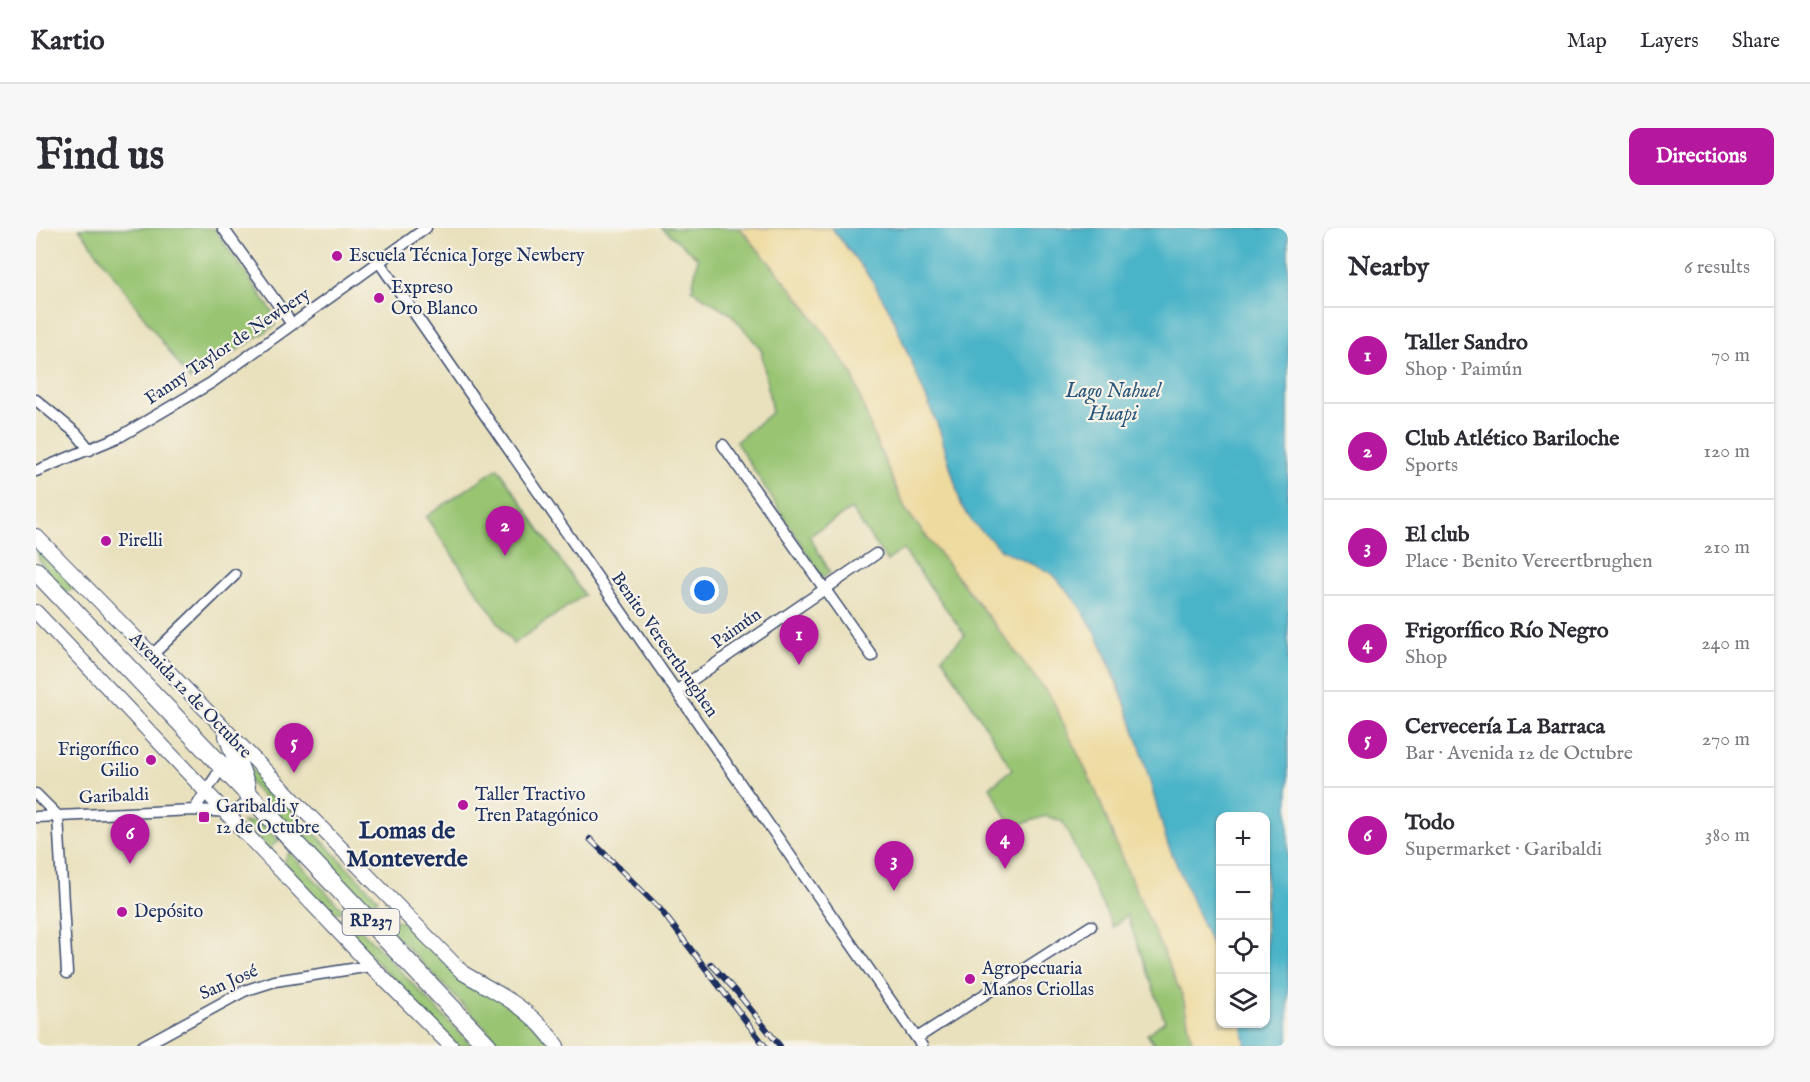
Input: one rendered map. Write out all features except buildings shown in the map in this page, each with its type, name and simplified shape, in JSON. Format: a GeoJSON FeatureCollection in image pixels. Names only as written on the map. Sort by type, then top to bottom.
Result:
{"type":"FeatureCollection","features":[{"type":"Feature","properties":{"kind":"main road"},"geometry":{"type":"LineString","coordinates":[[36,558],[52,587]]}},
{"type":"Feature","properties":{"kind":"main road","name":"Avenida 12 de Octubre"},"geometry":{"type":"LineString","coordinates":[[36,571],[488,1046]]}},
{"type":"Feature","properties":{"kind":"main road"},"geometry":{"type":"LineString","coordinates":[[228,736],[252,798]]}},
{"type":"Feature","properties":{"kind":"street"},"geometry":{"type":"LineString","coordinates":[[224,228],[292,324]]}},
{"type":"Feature","properties":{"kind":"street","name":"Fanny Taylor de Newbery"},"geometry":{"type":"LineString","coordinates":[[36,471],[90,450],[150,420],[211,383],[426,228]]}},
{"type":"Feature","properties":{"kind":"street","name":"Benito Vereertbrughen"},"geometry":{"type":"LineString","coordinates":[[379,262],[920,1042]]}},
{"type":"Feature","properties":{"kind":"street"},"geometry":{"type":"LineString","coordinates":[[36,400],[76,433],[90,450]]}},
{"type":"Feature","properties":{"kind":"street"},"geometry":{"type":"LineString","coordinates":[[723,445],[872,656]]}},
{"type":"Feature","properties":{"kind":"street","name":"Avenida 12 de Octubre"},"geometry":{"type":"LineString","coordinates":[[36,536],[228,736],[463,973],[507,996],[525,1009],[557,1046]]}},
{"type":"Feature","properties":{"kind":"street","name":"Paimún"},"geometry":{"type":"LineString","coordinates":[[676,691],[876,554]]}},
{"type":"Feature","properties":{"kind":"street"},"geometry":{"type":"LineString","coordinates":[[151,656],[235,575]]}},
{"type":"Feature","properties":{"kind":"street"},"geometry":{"type":"LineString","coordinates":[[36,612],[208,791],[371,966],[451,1046]]}},
{"type":"Feature","properties":{"kind":"street"},"geometry":{"type":"LineString","coordinates":[[194,810],[222,767]]}},
{"type":"Feature","properties":{"kind":"street"},"geometry":{"type":"LineString","coordinates":[[36,794],[58,816],[67,973]]}},
{"type":"Feature","properties":{"kind":"street","name":"Garibaldi"},"geometry":{"type":"LineString","coordinates":[[36,817],[194,810],[227,812],[239,809],[252,798]]}},
{"type":"Feature","properties":{"kind":"street"},"geometry":{"type":"LineString","coordinates":[[920,1042],[1091,926]]}},
{"type":"Feature","properties":{"kind":"street","name":"San José"},"geometry":{"type":"LineString","coordinates":[[143,1046],[244,991],[275,981],[371,966]]}},
{"type":"Feature","properties":{"kind":"green space"},"geometry":{"type":"Polygon","coordinates":[[[79,228],[214,228],[272,311],[275,326],[190,380],[79,228]]]}},
{"type":"Feature","properties":{"kind":"green space"},"geometry":{"type":"Polygon","coordinates":[[[662,228],[740,228],[800,299],[852,373],[873,434],[906,510],[1052,699],[1098,796],[1118,849],[1183,997],[1193,1046],[1155,1046],[1147,1034],[1165,1021],[1127,915],[1113,927],[1062,821],[1046,816],[1012,827],[990,787],[1012,769],[942,657],[965,635],[903,549],[887,561],[851,509],[809,536],[830,572],[823,578],[736,442],[772,412],[761,349],[731,314],[692,290],[698,258],[662,228]]]}},
{"type":"Feature","properties":{"kind":"green space"},"geometry":{"type":"Polygon","coordinates":[[[498,468],[584,595],[513,644],[426,517],[498,468]]]}},
{"type":"Feature","properties":{"kind":"green space"},"geometry":{"type":"Polygon","coordinates":[[[36,544],[78,587],[66,592],[56,582],[42,565],[36,544]]]}},
{"type":"Feature","properties":{"kind":"green space"},"geometry":{"type":"Polygon","coordinates":[[[238,755],[297,815],[290,828],[251,784],[238,755]]]}},
{"type":"Feature","properties":{"kind":"green space"},"geometry":{"type":"Polygon","coordinates":[[[243,822],[260,822],[279,841],[268,849],[243,822]]]}},
{"type":"Feature","properties":{"kind":"green space"},"geometry":{"type":"Polygon","coordinates":[[[308,826],[378,899],[369,909],[301,838],[308,826]]]}},
{"type":"Feature","properties":{"kind":"green space"},"geometry":{"type":"Polygon","coordinates":[[[289,852],[344,911],[329,914],[283,863],[289,852]]]}},
{"type":"Feature","properties":{"kind":"green space"},"geometry":{"type":"Polygon","coordinates":[[[348,916],[472,1046],[457,1046],[335,919],[348,916]]]}},
{"type":"Feature","properties":{"kind":"green space"},"geometry":{"type":"Polygon","coordinates":[[[380,920],[401,921],[457,974],[517,1008],[553,1046],[503,1046],[380,920]]]}},
{"type":"Feature","properties":{"kind":"sand"},"geometry":{"type":"Polygon","coordinates":[[[740,228],[832,228],[872,280],[891,313],[940,431],[962,507],[1002,550],[1053,574],[1079,605],[1096,633],[1127,709],[1151,779],[1167,842],[1216,955],[1216,1028],[1243,1028],[1246,1046],[1193,1046],[1183,997],[1118,849],[1098,796],[1052,699],[906,510],[873,434],[852,373],[800,299],[740,228]]]}},
{"type":"Feature","properties":{"kind":"water","name":"Lago Nahuel Huapi"},"geometry":{"type":"Polygon","coordinates":[[[832,228],[1288,228],[1288,1046],[1246,1046],[1243,1028],[1270,1028],[1270,812],[1216,812],[1216,955],[1167,842],[1139,743],[1113,669],[1096,633],[1079,605],[1053,574],[1002,550],[974,524],[962,507],[940,431],[891,313],[872,280],[832,228]]]}},
{"type":"Feature","properties":{"kind":"railway"},"geometry":{"type":"LineString","coordinates":[[590,839],[660,909],[765,1046]]}},
{"type":"Feature","properties":{"kind":"railway"},"geometry":{"type":"LineString","coordinates":[[711,964],[780,1046]]}},
{"type":"Feature","properties":{"kind":"place","name":"Escuela Técnica Jorge Newbery"},"geometry":{"type":"Point","coordinates":[337,256]}},
{"type":"Feature","properties":{"kind":"place","name":"Expreso Oro Blanco"},"geometry":{"type":"Point","coordinates":[379,298]}},
{"type":"Feature","properties":{"kind":"place","name":"Pirelli"},"geometry":{"type":"Point","coordinates":[106,541]}},
{"type":"Feature","properties":{"kind":"place","name":"Club Atlético Bariloche"},"geometry":{"type":"Point","coordinates":[505,556]}},
{"type":"Feature","properties":{"kind":"place","name":"Taller Sandro"},"geometry":{"type":"Point","coordinates":[799,665]}},
{"type":"Feature","properties":{"kind":"place","name":"Frigorífico Gilio"},"geometry":{"type":"Point","coordinates":[151,760]}},
{"type":"Feature","properties":{"kind":"place","name":"Cervecería La Barraca"},"geometry":{"type":"Point","coordinates":[294,773]}},
{"type":"Feature","properties":{"kind":"place","name":"Taller Tractivo Tren Patagónico"},"geometry":{"type":"Point","coordinates":[463,805]}},
{"type":"Feature","properties":{"kind":"place","name":"Garibaldi y 12 de Octubre"},"geometry":{"type":"Point","coordinates":[204,817]}},
{"type":"Feature","properties":{"kind":"place","name":"Todo"},"geometry":{"type":"Point","coordinates":[130,864]}},
{"type":"Feature","properties":{"kind":"place","name":"Frigorífico Río Negro"},"geometry":{"type":"Point","coordinates":[1005,869]}},
{"type":"Feature","properties":{"kind":"place","name":"El club"},"geometry":{"type":"Point","coordinates":[894,891]}},
{"type":"Feature","properties":{"kind":"place","name":"Depósito"},"geometry":{"type":"Point","coordinates":[122,912]}},
{"type":"Feature","properties":{"kind":"place","name":"Agropecuaria Manos Criollas"},"geometry":{"type":"Point","coordinates":[970,979]}},
{"type":"Feature","properties":{"kind":"district","name":"Lomas de Monteverde"},"geometry":{"type":"Point","coordinates":[407,845]}}]}
